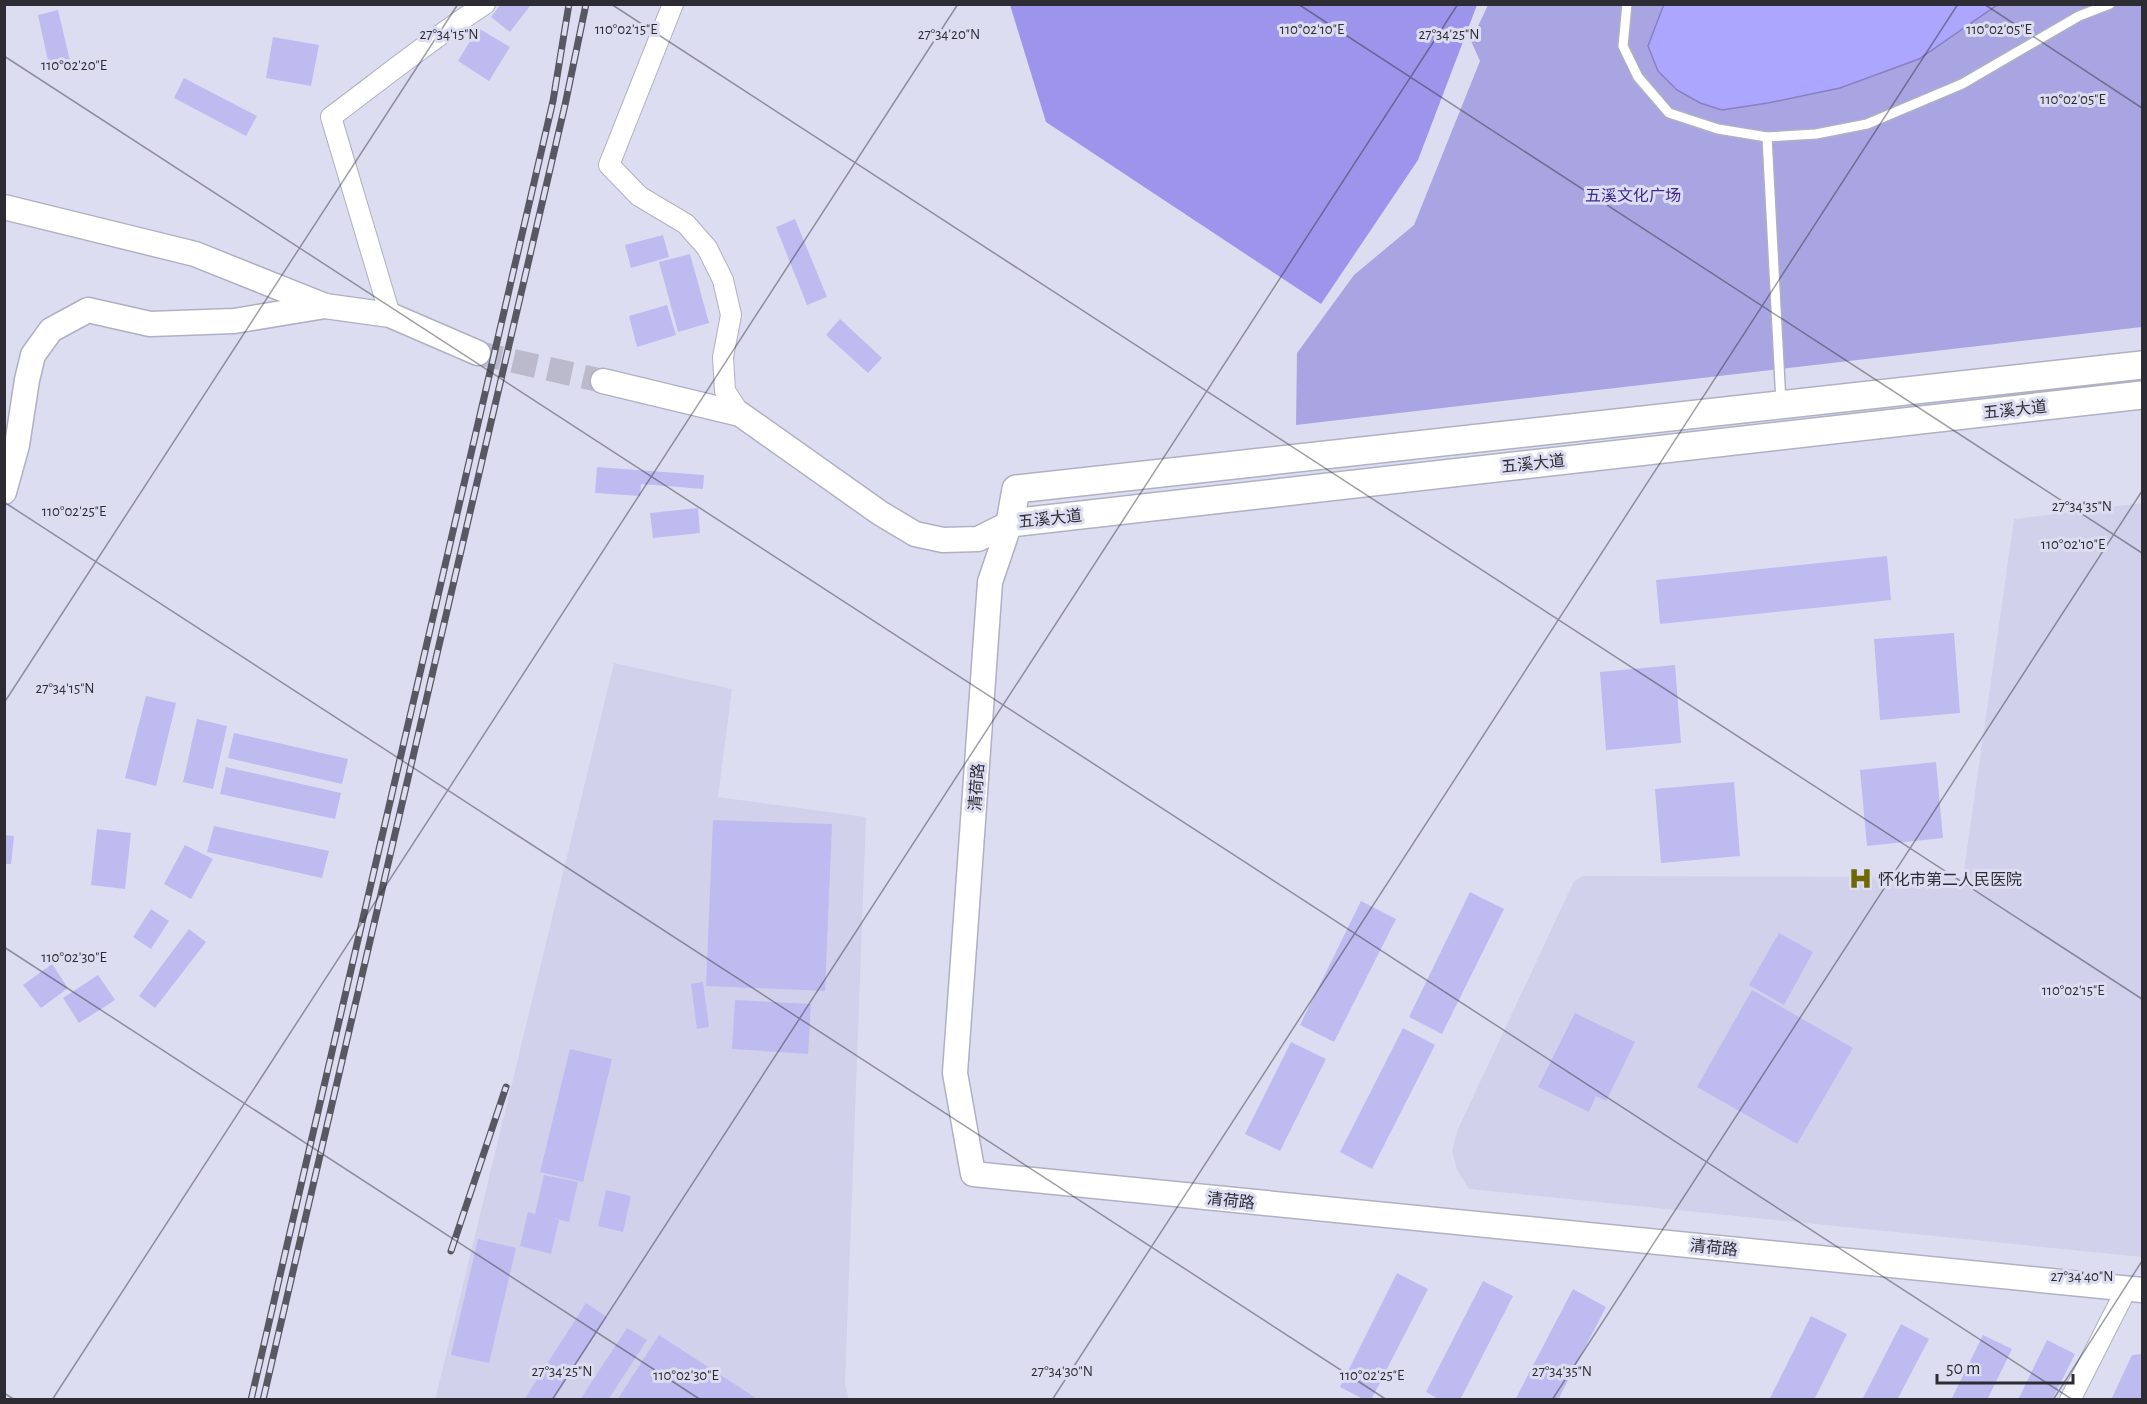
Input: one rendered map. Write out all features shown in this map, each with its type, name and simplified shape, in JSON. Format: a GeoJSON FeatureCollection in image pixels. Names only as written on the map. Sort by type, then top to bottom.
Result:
{"type":"FeatureCollection","features":[{"type":"Feature","properties":{"kind":"main road","name":"五溪大道"},"geometry":{"type":"LineString","coordinates":[[2142,365],[1016,489],[1010,522],[2142,394]]}},
{"type":"Feature","properties":{"kind":"street"},"geometry":{"type":"LineString","coordinates":[[390,315],[330,117],[406,62],[443,31],[485,4]]}},
{"type":"Feature","properties":{"kind":"street"},"geometry":{"type":"LineString","coordinates":[[673,4],[609,165],[639,196],[686,224],[708,248],[723,280],[731,315],[723,357],[725,391],[740,414],[870,506],[915,534],[943,540],[978,539],[1010,522]]}},
{"type":"Feature","properties":{"kind":"street"},"geometry":{"type":"LineString","coordinates":[[4,207],[195,254],[325,306],[390,315],[478,353]]}},
{"type":"Feature","properties":{"kind":"street"},"geometry":{"type":"LineString","coordinates":[[4,492],[17,445],[33,355],[51,330],[88,310],[150,324],[234,321],[325,306]]}},
{"type":"Feature","properties":{"kind":"street"},"geometry":{"type":"LineString","coordinates":[[603,381],[740,414]]}},
{"type":"Feature","properties":{"kind":"street","name":"清荷路"},"geometry":{"type":"LineString","coordinates":[[1010,522],[990,582],[955,1073],[973,1174],[2135,1289]]}},
{"type":"Feature","properties":{"kind":"street"},"geometry":{"type":"LineString","coordinates":[[2070,1400],[2135,1289]]}},
{"type":"Feature","properties":{"kind":"lane"},"geometry":{"type":"LineString","coordinates":[[1627,4],[1623,46],[1638,77],[1669,113],[1718,129],[1767,137],[1816,135],[1867,124],[1962,84],[2079,16],[2110,4]]}},
{"type":"Feature","properties":{"kind":"lane"},"geometry":{"type":"LineString","coordinates":[[1767,137],[1781,405]]}},
{"type":"Feature","properties":{"kind":"shaded area"},"geometry":{"type":"Polygon","coordinates":[[[1010,4],[1477,5],[1418,160],[1321,304],[1046,122],[1010,4]]]}},
{"type":"Feature","properties":{"kind":"shaded area"},"geometry":{"type":"Polygon","coordinates":[[[1664,4],[1997,5],[1919,59],[1840,88],[1722,110],[1700,103],[1677,90],[1658,71],[1648,46],[1664,4]]]}},
{"type":"Feature","properties":{"kind":"shaded area","name":"怀化市第二人民医院"},"geometry":{"type":"Polygon","coordinates":[[[2142,503],[2142,1257],[1469,1189],[1457,1170],[1452,1151],[1458,1129],[1574,881],[1583,876],[1963,877],[2014,519],[2142,503]]]}},
{"type":"Feature","properties":{"kind":"shaded area"},"geometry":{"type":"Polygon","coordinates":[[[614,663],[732,689],[718,797],[866,817],[845,1383],[849,1399],[435,1400],[614,663]]]}},
{"type":"Feature","properties":{"kind":"green space","name":"五溪文化广场"},"geometry":{"type":"Polygon","coordinates":[[[1488,5],[2142,5],[2142,327],[1296,425],[1297,353],[1354,275],[1414,225],[1480,61],[1471,41],[1488,5]]]}},
{"type":"Feature","properties":{"kind":"building"},"geometry":{"type":"Polygon","coordinates":[[[501,4],[529,4],[530,6],[510,32],[491,17],[501,4]]]}},
{"type":"Feature","properties":{"kind":"building"},"geometry":{"type":"Polygon","coordinates":[[[58,10],[71,65],[50,70],[38,15],[58,10]]]}},
{"type":"Feature","properties":{"kind":"building"},"geometry":{"type":"Polygon","coordinates":[[[478,28],[510,47],[489,81],[458,61],[478,28]]]}},
{"type":"Feature","properties":{"kind":"building"},"geometry":{"type":"Polygon","coordinates":[[[273,37],[319,45],[311,86],[266,78],[273,37]]]}},
{"type":"Feature","properties":{"kind":"building"},"geometry":{"type":"Polygon","coordinates":[[[184,78],[257,116],[246,136],[174,98],[184,78]]]}},
{"type":"Feature","properties":{"kind":"building"},"geometry":{"type":"Polygon","coordinates":[[[795,219],[827,297],[807,305],[776,227],[795,219]]]}},
{"type":"Feature","properties":{"kind":"building"},"geometry":{"type":"Polygon","coordinates":[[[663,235],[669,257],[631,268],[625,245],[663,235]]]}},
{"type":"Feature","properties":{"kind":"building"},"geometry":{"type":"Polygon","coordinates":[[[690,254],[709,323],[678,332],[659,262],[690,254]]]}},
{"type":"Feature","properties":{"kind":"building"},"geometry":{"type":"Polygon","coordinates":[[[667,305],[676,335],[637,347],[629,316],[667,305]]]}},
{"type":"Feature","properties":{"kind":"building"},"geometry":{"type":"Polygon","coordinates":[[[840,319],[882,358],[868,373],[826,335],[840,319]]]}},
{"type":"Feature","properties":{"kind":"building"},"geometry":{"type":"Polygon","coordinates":[[[597,467],[704,475],[703,489],[641,484],[640,496],[595,493],[597,467]]]}},
{"type":"Feature","properties":{"kind":"building"},"geometry":{"type":"Polygon","coordinates":[[[698,508],[700,533],[653,538],[650,513],[698,508]]]}},
{"type":"Feature","properties":{"kind":"building"},"geometry":{"type":"Polygon","coordinates":[[[1887,556],[1891,600],[1660,624],[1656,580],[1887,556]]]}},
{"type":"Feature","properties":{"kind":"building"},"geometry":{"type":"Polygon","coordinates":[[[1954,633],[1960,713],[1880,720],[1874,639],[1954,633]]]}},
{"type":"Feature","properties":{"kind":"building"},"geometry":{"type":"Polygon","coordinates":[[[1675,665],[1681,743],[1606,750],[1600,672],[1675,665]]]}},
{"type":"Feature","properties":{"kind":"building"},"geometry":{"type":"Polygon","coordinates":[[[146,696],[176,703],[156,786],[125,778],[146,696]]]}},
{"type":"Feature","properties":{"kind":"building"},"geometry":{"type":"Polygon","coordinates":[[[197,719],[227,726],[213,789],[183,782],[197,719]]]}},
{"type":"Feature","properties":{"kind":"building"},"geometry":{"type":"Polygon","coordinates":[[[234,733],[348,759],[342,784],[228,758],[234,733]]]}},
{"type":"Feature","properties":{"kind":"building"},"geometry":{"type":"Polygon","coordinates":[[[1936,762],[1943,838],[1867,846],[1860,770],[1936,762]]]}},
{"type":"Feature","properties":{"kind":"building"},"geometry":{"type":"Polygon","coordinates":[[[226,767],[341,793],[335,819],[220,794],[226,767]]]}},
{"type":"Feature","properties":{"kind":"building"},"geometry":{"type":"Polygon","coordinates":[[[1734,782],[1740,856],[1661,863],[1655,789],[1734,782]]]}},
{"type":"Feature","properties":{"kind":"building"},"geometry":{"type":"Polygon","coordinates":[[[713,820],[832,824],[825,991],[706,986],[713,820]]]}},
{"type":"Feature","properties":{"kind":"building"},"geometry":{"type":"Polygon","coordinates":[[[214,826],[329,851],[322,878],[207,852],[214,826]]]}},
{"type":"Feature","properties":{"kind":"building"},"geometry":{"type":"Polygon","coordinates":[[[97,829],[131,833],[125,889],[91,885],[97,829]]]}},
{"type":"Feature","properties":{"kind":"building"},"geometry":{"type":"Polygon","coordinates":[[[4,835],[14,836],[11,864],[4,864],[4,835]]]}},
{"type":"Feature","properties":{"kind":"building"},"geometry":{"type":"Polygon","coordinates":[[[185,845],[213,859],[191,899],[164,884],[185,845]]]}},
{"type":"Feature","properties":{"kind":"building"},"geometry":{"type":"Polygon","coordinates":[[[1470,892],[1504,909],[1442,1034],[1409,1017],[1470,892]]]}},
{"type":"Feature","properties":{"kind":"building"},"geometry":{"type":"Polygon","coordinates":[[[1361,901],[1396,919],[1334,1042],[1300,1025],[1361,901]]]}},
{"type":"Feature","properties":{"kind":"building"},"geometry":{"type":"Polygon","coordinates":[[[151,909],[169,921],[151,949],[133,937],[151,909]]]}},
{"type":"Feature","properties":{"kind":"building"},"geometry":{"type":"Polygon","coordinates":[[[189,929],[206,942],[155,1008],[139,996],[189,929]]]}},
{"type":"Feature","properties":{"kind":"building"},"geometry":{"type":"Polygon","coordinates":[[[1779,933],[1813,952],[1784,1005],[1749,985],[1779,933]]]}},
{"type":"Feature","properties":{"kind":"building"},"geometry":{"type":"Polygon","coordinates":[[[52,964],[68,988],[41,1008],[23,985],[52,964]]]}},
{"type":"Feature","properties":{"kind":"building"},"geometry":{"type":"Polygon","coordinates":[[[98,975],[115,1000],[79,1023],[63,998],[98,975]]]}},
{"type":"Feature","properties":{"kind":"building"},"geometry":{"type":"Polygon","coordinates":[[[703,982],[709,1027],[697,1029],[691,984],[703,982]]]}},
{"type":"Feature","properties":{"kind":"building"},"geometry":{"type":"Polygon","coordinates":[[[1752,990],[1853,1048],[1797,1144],[1697,1087],[1752,990]]]}},
{"type":"Feature","properties":{"kind":"building"},"geometry":{"type":"Polygon","coordinates":[[[735,1000],[811,1004],[808,1054],[732,1049],[735,1000]]]}},
{"type":"Feature","properties":{"kind":"building"},"geometry":{"type":"Polygon","coordinates":[[[1575,1013],[1635,1042],[1606,1101],[1596,1096],[1589,1112],[1538,1087],[1575,1013]]]}},
{"type":"Feature","properties":{"kind":"building"},"geometry":{"type":"Polygon","coordinates":[[[1403,1028],[1435,1045],[1372,1169],[1340,1152],[1403,1028]]]}},
{"type":"Feature","properties":{"kind":"building"},"geometry":{"type":"Polygon","coordinates":[[[1291,1042],[1326,1059],[1280,1151],[1245,1134],[1291,1042]]]}},
{"type":"Feature","properties":{"kind":"building"},"geometry":{"type":"Polygon","coordinates":[[[570,1049],[612,1059],[583,1182],[540,1172],[570,1049]]]}},
{"type":"Feature","properties":{"kind":"building"},"geometry":{"type":"Polygon","coordinates":[[[544,1175],[578,1182],[569,1222],[549,1217],[559,1220],[551,1254],[520,1246],[528,1212],[535,1214],[544,1175]]]}},
{"type":"Feature","properties":{"kind":"building"},"geometry":{"type":"Polygon","coordinates":[[[606,1190],[631,1196],[623,1232],[598,1226],[606,1190]]]}},
{"type":"Feature","properties":{"kind":"building"},"geometry":{"type":"Polygon","coordinates":[[[478,1239],[516,1248],[489,1363],[451,1355],[478,1239]]]}},
{"type":"Feature","properties":{"kind":"building"},"geometry":{"type":"Polygon","coordinates":[[[1397,1273],[1428,1289],[1371,1400],[1365,1400],[1340,1387],[1397,1273]]]}},
{"type":"Feature","properties":{"kind":"building"},"geometry":{"type":"Polygon","coordinates":[[[1483,1281],[1513,1296],[1460,1400],[1440,1400],[1426,1392],[1483,1281]]]}},
{"type":"Feature","properties":{"kind":"building"},"geometry":{"type":"Polygon","coordinates":[[[1573,1289],[1606,1307],[1558,1400],[1519,1400],[1516,1398],[1573,1289]]]}},
{"type":"Feature","properties":{"kind":"building"},"geometry":{"type":"Polygon","coordinates":[[[586,1303],[607,1317],[553,1400],[524,1400],[586,1303]]]}},
{"type":"Feature","properties":{"kind":"building"},"geometry":{"type":"Polygon","coordinates":[[[1811,1316],[1847,1334],[1814,1400],[1769,1400],[1811,1316]]]}},
{"type":"Feature","properties":{"kind":"building"},"geometry":{"type":"Polygon","coordinates":[[[1901,1324],[1929,1339],[1897,1400],[1862,1400],[1901,1324]]]}},
{"type":"Feature","properties":{"kind":"building"},"geometry":{"type":"Polygon","coordinates":[[[627,1328],[647,1340],[608,1400],[580,1400],[627,1328]]]}},
{"type":"Feature","properties":{"kind":"building"},"geometry":{"type":"Polygon","coordinates":[[[659,1335],[759,1400],[617,1400],[659,1335]]]}},
{"type":"Feature","properties":{"kind":"building"},"geometry":{"type":"Polygon","coordinates":[[[1983,1335],[2012,1349],[1987,1400],[1951,1400],[1983,1335]]]}},
{"type":"Feature","properties":{"kind":"building"},"geometry":{"type":"Polygon","coordinates":[[[2047,1340],[2075,1354],[2052,1400],[2018,1400],[2047,1340]]]}},
{"type":"Feature","properties":{"kind":"building"},"geometry":{"type":"Polygon","coordinates":[[[2142,1354],[2142,1400],[2111,1400],[2132,1355],[2142,1354]]]}},
{"type":"Feature","properties":{"kind":"tunnel"},"geometry":{"type":"LineString","coordinates":[[478,353],[603,381]]}},
{"type":"Feature","properties":{"kind":"railway"},"geometry":{"type":"LineString","coordinates":[[251,1400],[553,101],[569,4]]}},
{"type":"Feature","properties":{"kind":"railway"},"geometry":{"type":"LineString","coordinates":[[263,1400],[565,105],[586,4]]}},
{"type":"Feature","properties":{"kind":"railway"},"geometry":{"type":"LineString","coordinates":[[451,1251],[506,1087]]}},
{"type":"Feature","properties":{"kind":"place","name":"怀化市第二人民医院"},"geometry":{"type":"Point","coordinates":[1860,879]}}]}
